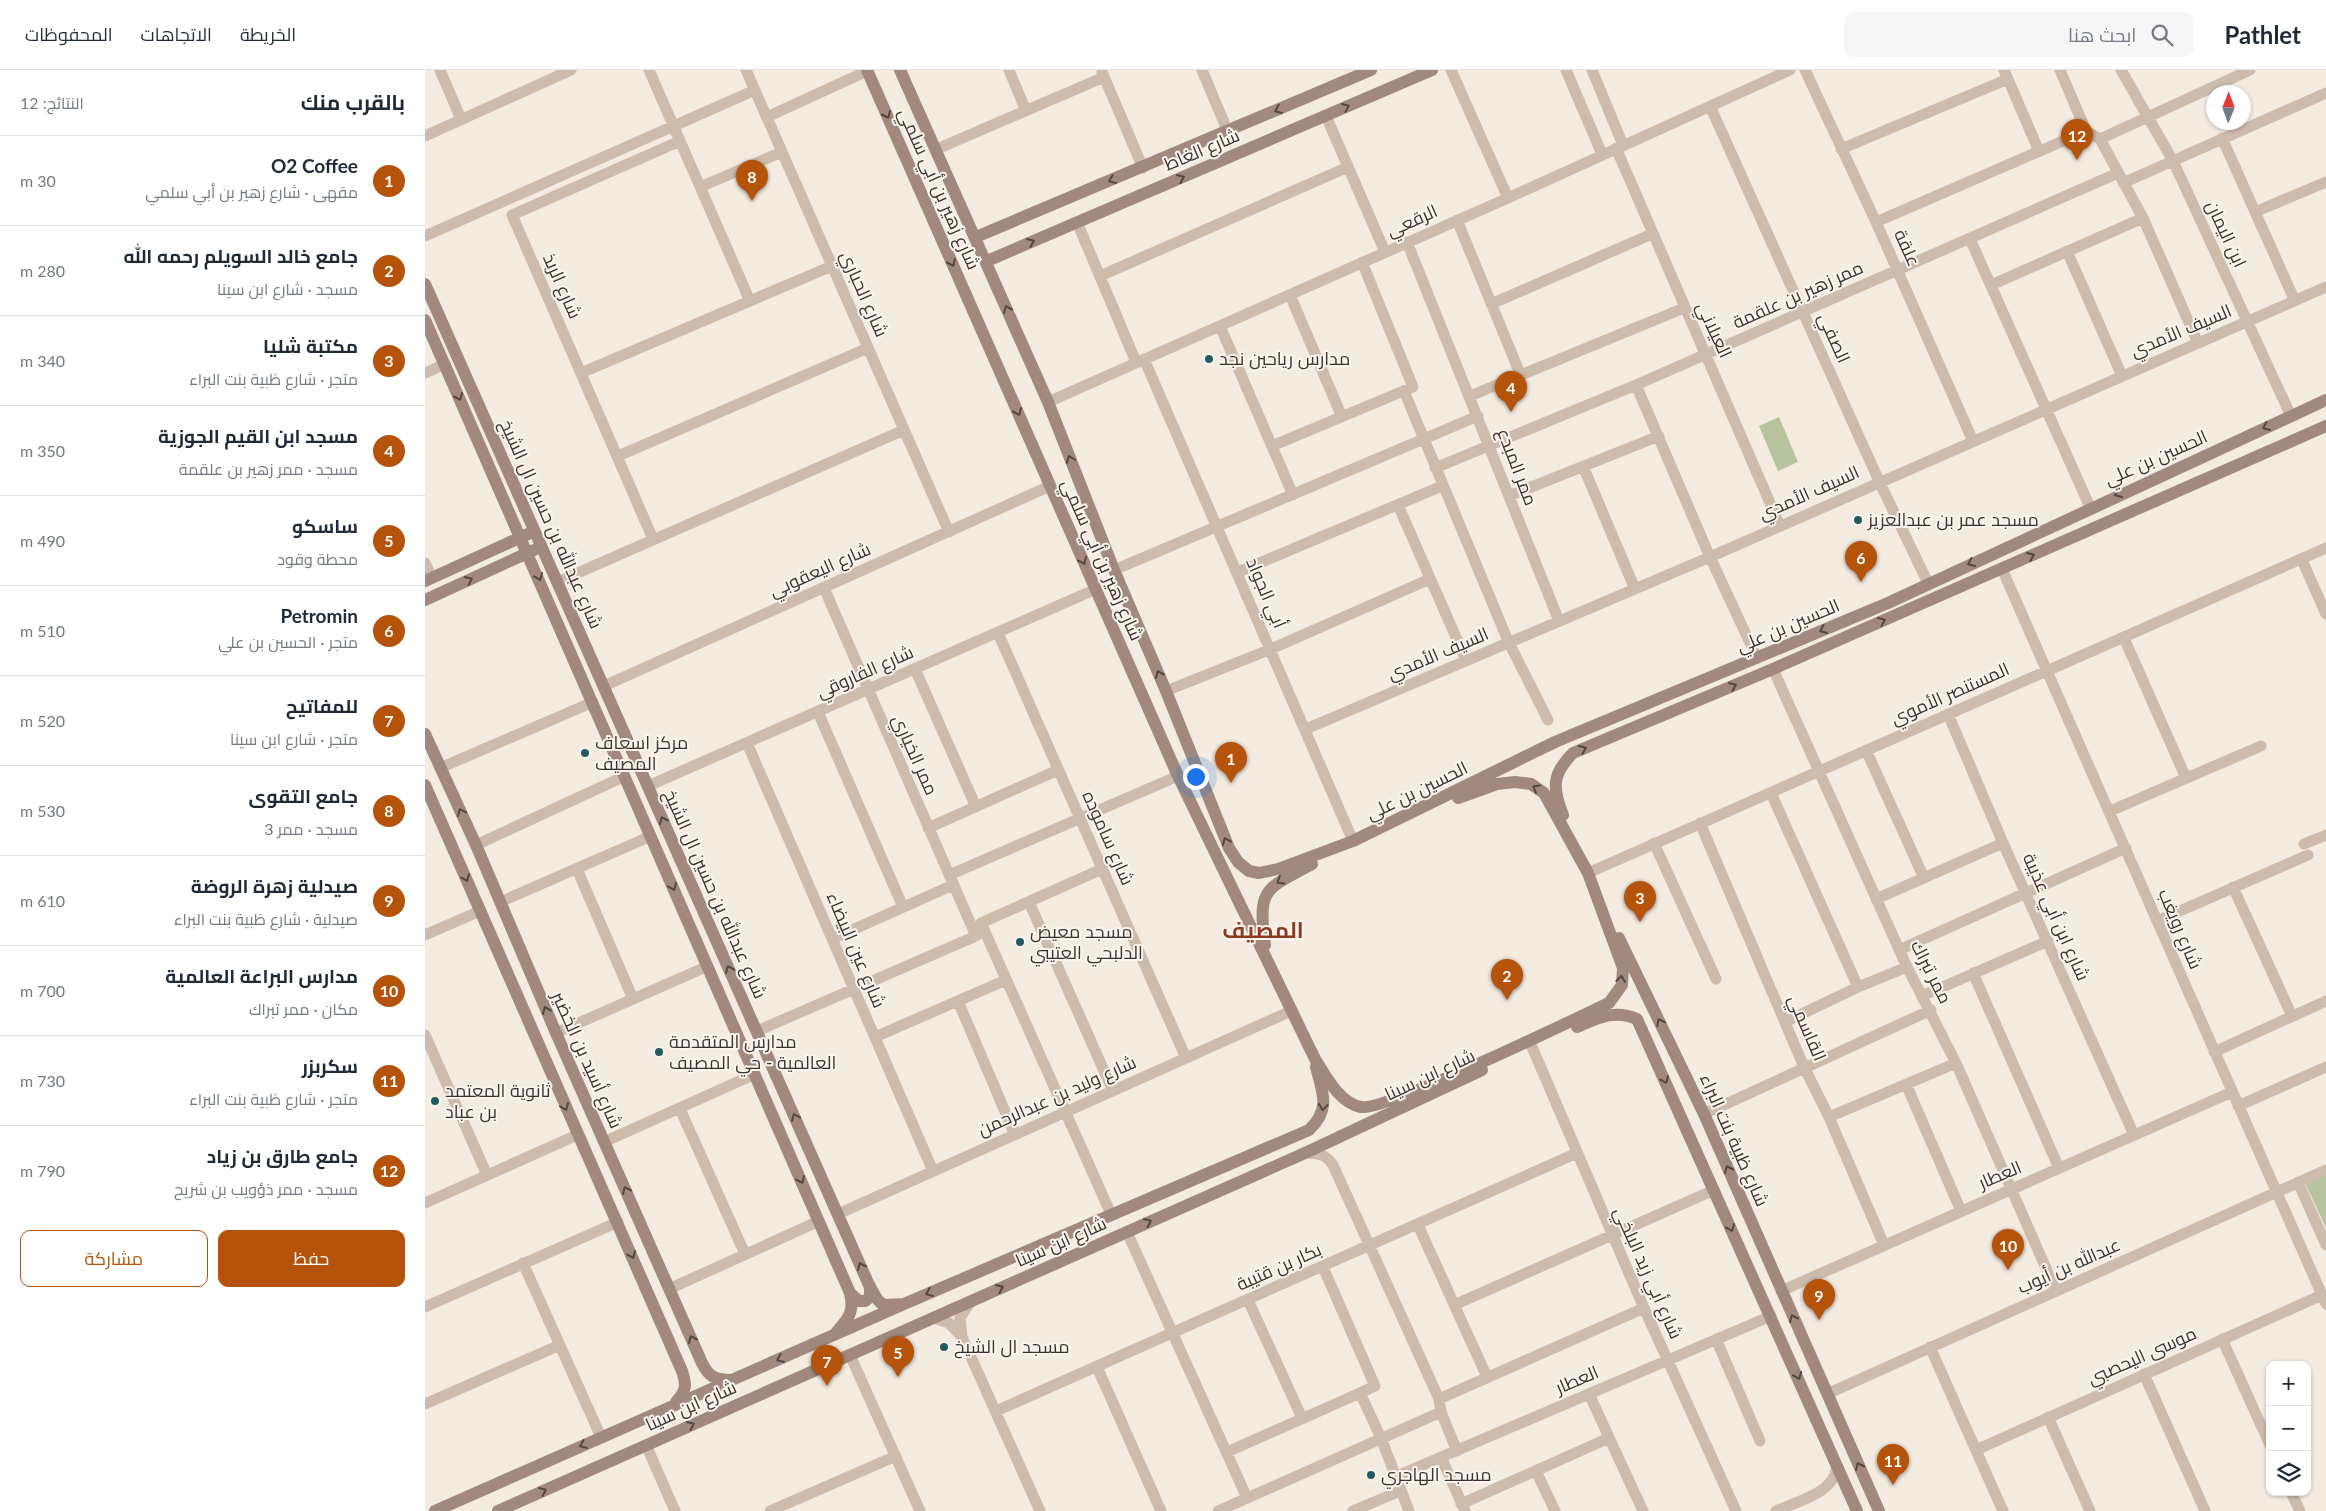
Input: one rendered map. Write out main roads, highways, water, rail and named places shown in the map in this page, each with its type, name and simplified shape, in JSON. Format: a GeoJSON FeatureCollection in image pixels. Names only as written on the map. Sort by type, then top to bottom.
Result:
{"type":"FeatureCollection","features":[{"type":"Feature","properties":{"kind":"place","name":"جامع طارق بن زياد"},"geometry":{"type":"Point","coordinates":[2077,160]}},
{"type":"Feature","properties":{"kind":"place","name":"جامع التقوى"},"geometry":{"type":"Point","coordinates":[752,201]}},
{"type":"Feature","properties":{"kind":"place","name":"مدارس رياحين نجد"},"geometry":{"type":"Point","coordinates":[1209,359]}},
{"type":"Feature","properties":{"kind":"place","name":"مسجد ابن القيم الجوزية"},"geometry":{"type":"Point","coordinates":[1511,412]}},
{"type":"Feature","properties":{"kind":"place","name":"مسجد عمر بن عبدالعزيز"},"geometry":{"type":"Point","coordinates":[1858,520]}},
{"type":"Feature","properties":{"kind":"place","name":"Petromin"},"geometry":{"type":"Point","coordinates":[1861,582]}},
{"type":"Feature","properties":{"kind":"place","name":"مركز اسعاف المصيف"},"geometry":{"type":"Point","coordinates":[585,753]}},
{"type":"Feature","properties":{"kind":"place","name":"O2 Coffee"},"geometry":{"type":"Point","coordinates":[1231,783]}},
{"type":"Feature","properties":{"kind":"place","name":"مكتبة شليا"},"geometry":{"type":"Point","coordinates":[1640,922]}},
{"type":"Feature","properties":{"kind":"place","name":"مسجد معيض الدلبحي العتيبي"},"geometry":{"type":"Point","coordinates":[1020,942]}},
{"type":"Feature","properties":{"kind":"place","name":"جامع خالد السويلم رحمه الله"},"geometry":{"type":"Point","coordinates":[1507,1000]}},
{"type":"Feature","properties":{"kind":"place","name":"مدارس المتقدمة العالمية - حي المصيف"},"geometry":{"type":"Point","coordinates":[659,1052]}},
{"type":"Feature","properties":{"kind":"place","name":"ثانوية المعتمد بن عباد"},"geometry":{"type":"Point","coordinates":[435,1101]}},
{"type":"Feature","properties":{"kind":"place","name":"مدارس البراعة العالمية"},"geometry":{"type":"Point","coordinates":[2008,1270]}},
{"type":"Feature","properties":{"kind":"place","name":"صيدلية زهرة الروضة"},"geometry":{"type":"Point","coordinates":[1819,1320]}},
{"type":"Feature","properties":{"kind":"place","name":"مسجد ال الشيخ"},"geometry":{"type":"Point","coordinates":[944,1347]}},
{"type":"Feature","properties":{"kind":"place","name":"ساسكو"},"geometry":{"type":"Point","coordinates":[898,1377]}},
{"type":"Feature","properties":{"kind":"place","name":"للمفاتيح"},"geometry":{"type":"Point","coordinates":[827,1386]}},
{"type":"Feature","properties":{"kind":"place","name":"مسجد الهاجري"},"geometry":{"type":"Point","coordinates":[1371,1475]}},
{"type":"Feature","properties":{"kind":"place","name":"سكربزر"},"geometry":{"type":"Point","coordinates":[1893,1485]}},
{"type":"Feature","properties":{"kind":"district","name":"المصيف"},"geometry":{"type":"Point","coordinates":[1263,930]}}]}
